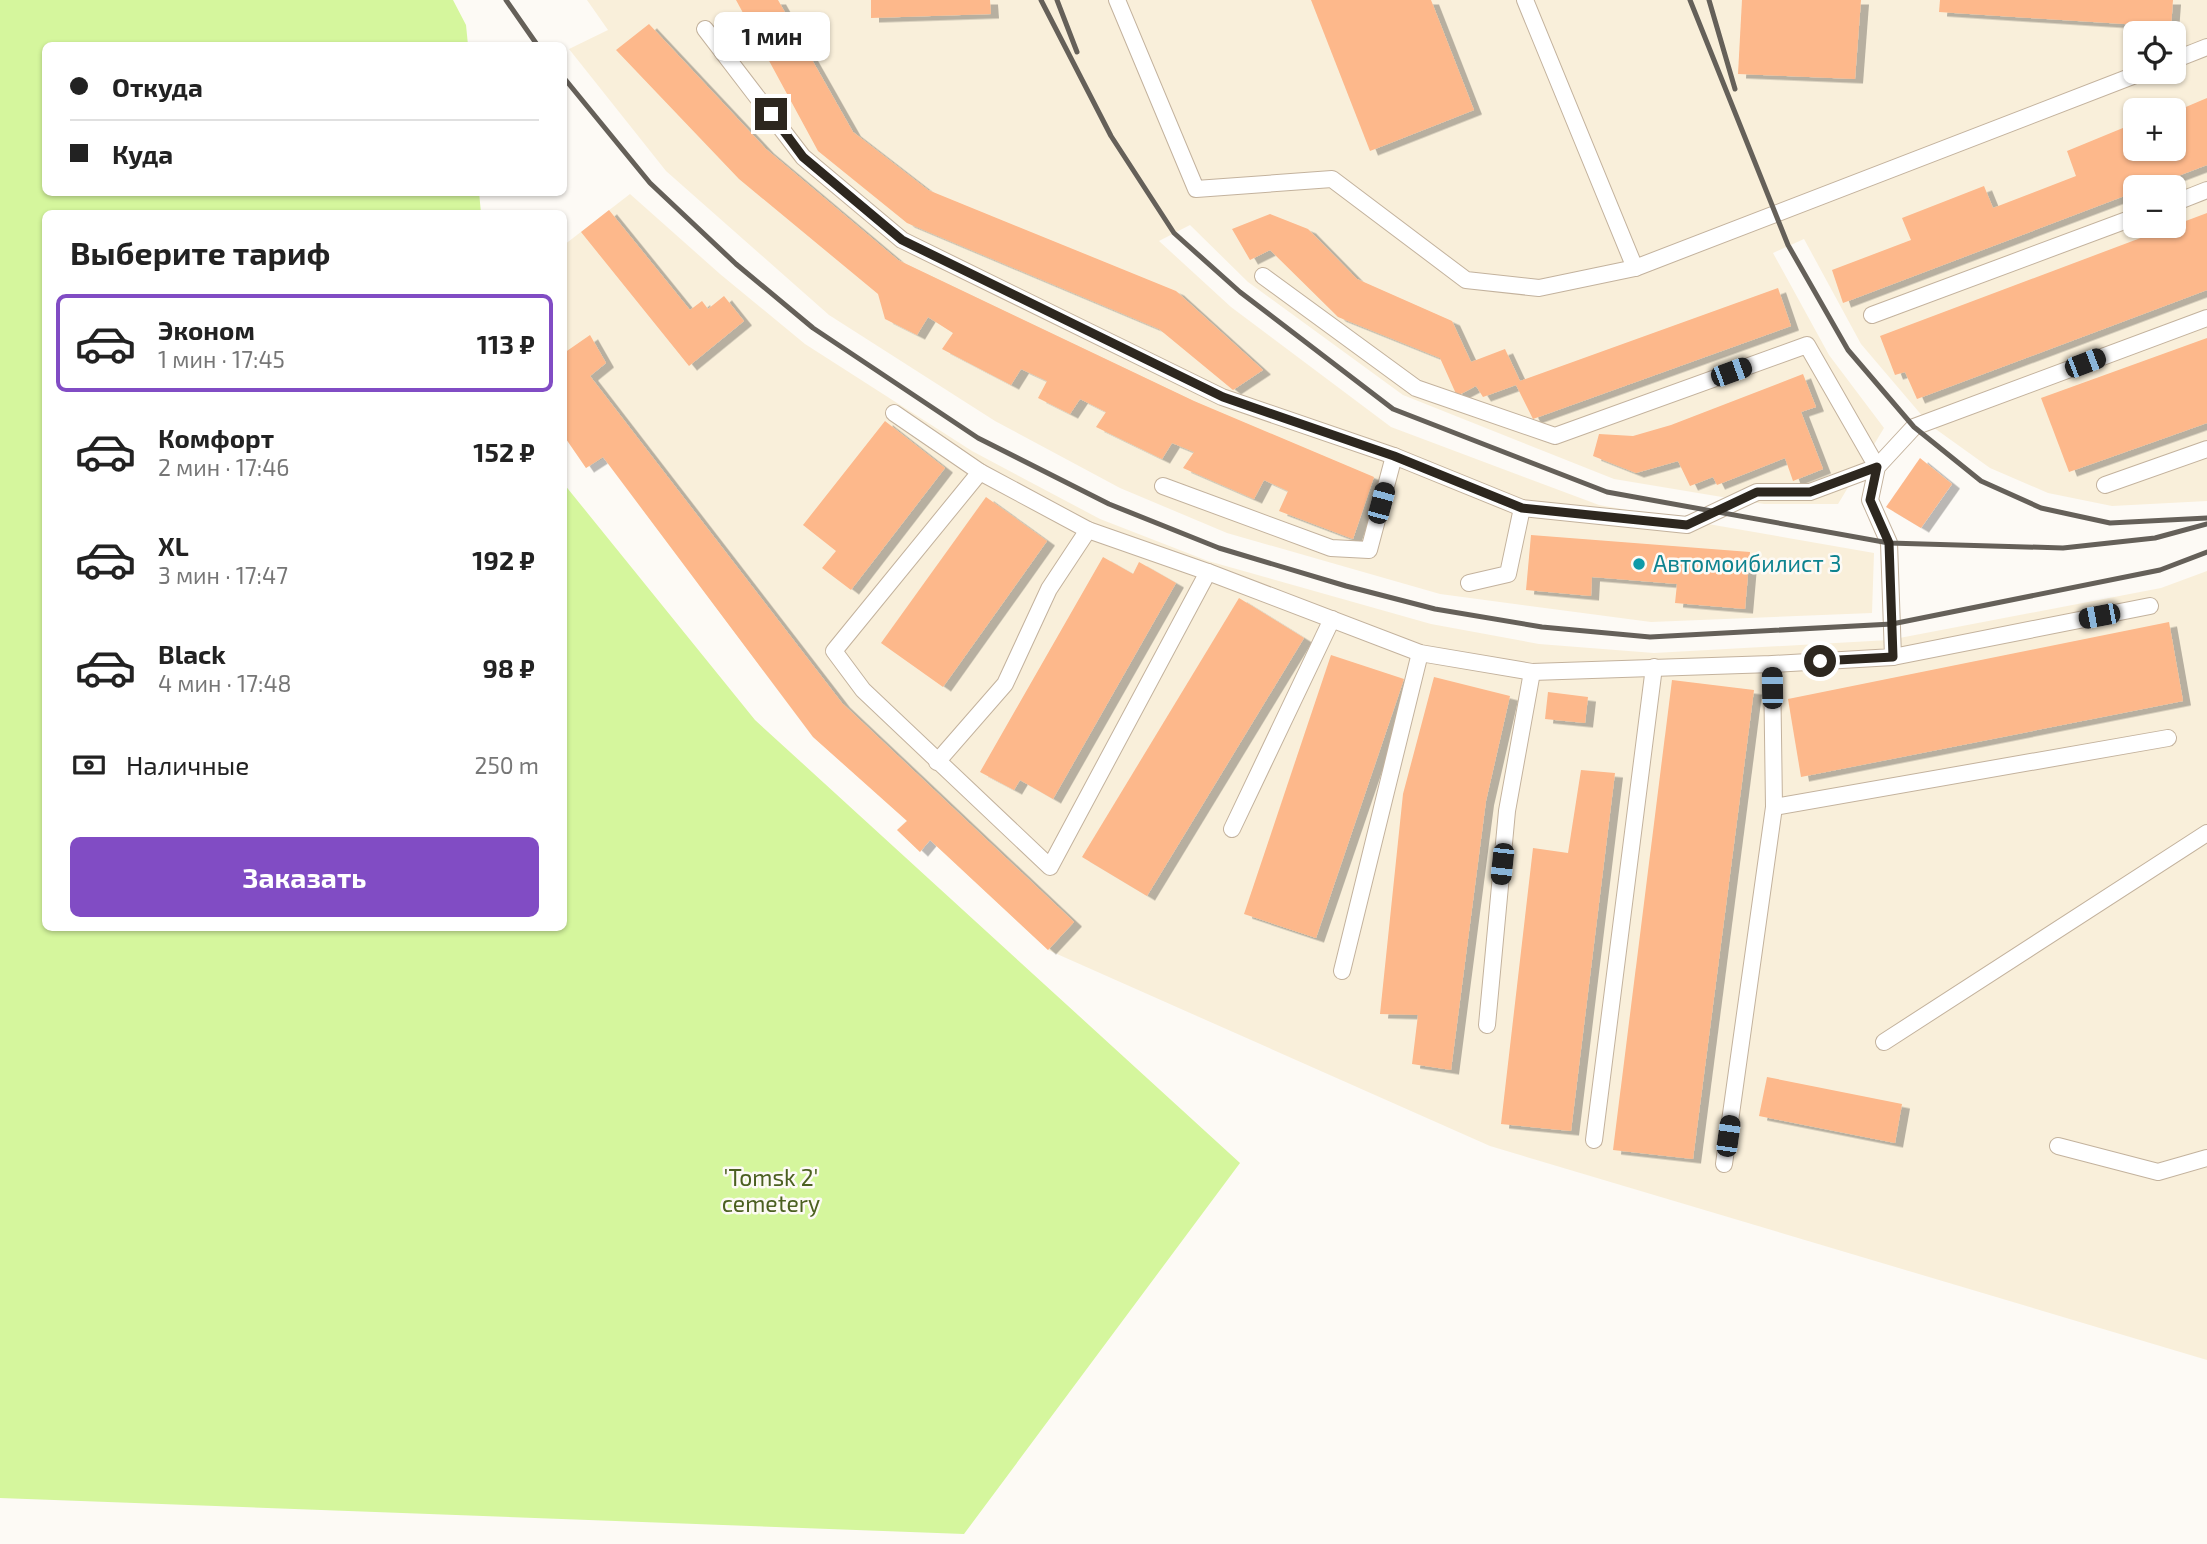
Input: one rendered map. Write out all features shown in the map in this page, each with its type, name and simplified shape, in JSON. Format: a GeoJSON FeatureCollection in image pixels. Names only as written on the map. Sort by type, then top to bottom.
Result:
{"type":"FeatureCollection","features":[{"type":"Feature","properties":{"kind":"lane"},"geometry":{"type":"LineString","coordinates":[[1117,0],[1196,190],[1332,179],[1466,280],[1539,288],[1635,268],[2123,80]]}},
{"type":"Feature","properties":{"kind":"lane"},"geometry":{"type":"LineString","coordinates":[[1525,0],[1635,268]]}},
{"type":"Feature","properties":{"kind":"lane"},"geometry":{"type":"LineString","coordinates":[[705,29],[803,157],[902,240],[1223,397],[1394,456],[1522,508],[1687,525],[1757,492],[1810,492],[1877,467],[1914,427],[2207,317]]}},
{"type":"Feature","properties":{"kind":"lane"},"geometry":{"type":"LineString","coordinates":[[2186,55],[2207,47]]}},
{"type":"Feature","properties":{"kind":"lane"},"geometry":{"type":"LineString","coordinates":[[2186,198],[2207,190]]}},
{"type":"Feature","properties":{"kind":"lane"},"geometry":{"type":"LineString","coordinates":[[1872,315],[2123,221]]}},
{"type":"Feature","properties":{"kind":"lane"},"geometry":{"type":"LineString","coordinates":[[1263,276],[1416,388],[1555,436],[1807,345],[1877,467],[1870,500],[1889,543],[1893,657]]}},
{"type":"Feature","properties":{"kind":"lane"},"geometry":{"type":"LineString","coordinates":[[894,413],[980,472],[1088,530],[1208,572],[1420,653],[1532,672],[1893,657],[2150,606]]}},
{"type":"Feature","properties":{"kind":"lane"},"geometry":{"type":"LineString","coordinates":[[2105,485],[2207,449]]}},
{"type":"Feature","properties":{"kind":"lane"},"geometry":{"type":"LineString","coordinates":[[1163,486],[1331,548],[1369,550],[1394,456]]}},
{"type":"Feature","properties":{"kind":"lane"},"geometry":{"type":"LineString","coordinates":[[980,472],[834,651],[863,690],[1050,867],[1208,572]]}},
{"type":"Feature","properties":{"kind":"lane"},"geometry":{"type":"LineString","coordinates":[[1469,583],[1508,574],[1522,508]]}},
{"type":"Feature","properties":{"kind":"lane"},"geometry":{"type":"LineString","coordinates":[[937,762],[1005,684],[1049,589],[1088,530]]}},
{"type":"Feature","properties":{"kind":"lane"},"geometry":{"type":"LineString","coordinates":[[1232,829],[1332,619]]}},
{"type":"Feature","properties":{"kind":"lane"},"geometry":{"type":"LineString","coordinates":[[1342,971],[1420,653]]}},
{"type":"Feature","properties":{"kind":"lane"},"geometry":{"type":"LineString","coordinates":[[1724,1164],[1774,807],[1772,664]]}},
{"type":"Feature","properties":{"kind":"lane"},"geometry":{"type":"LineString","coordinates":[[1594,1140],[1654,667]]}},
{"type":"Feature","properties":{"kind":"lane"},"geometry":{"type":"LineString","coordinates":[[1487,1025],[1507,810],[1532,672]]}},
{"type":"Feature","properties":{"kind":"lane"},"geometry":{"type":"LineString","coordinates":[[1774,807],[2168,737]]}},
{"type":"Feature","properties":{"kind":"lane"},"geometry":{"type":"LineString","coordinates":[[1884,1042],[2207,833]]}},
{"type":"Feature","properties":{"kind":"lane"},"geometry":{"type":"LineString","coordinates":[[2057,1146],[2158,1172],[2207,1158]]}},
{"type":"Feature","properties":{"kind":"shaded area"},"geometry":{"type":"Polygon","coordinates":[[[587,0],[2207,0],[2207,501],[2112,506],[2048,493],[1990,468],[1930,425],[1861,344],[1804,239],[1773,253],[1829,355],[1884,428],[1838,504],[1764,504],[1614,479],[1403,395],[1248,282],[1190,225],[1159,241],[1231,307],[1391,427],[1599,505],[1874,553],[1872,613],[1651,622],[1440,594],[1227,533],[1120,488],[995,421],[829,315],[666,171],[569,49],[608,30],[587,0]]]}},
{"type":"Feature","properties":{"kind":"shaded area"},"geometry":{"type":"Polygon","coordinates":[[[630,194],[720,274],[805,344],[972,451],[1100,519],[1208,561],[1431,624],[1539,644],[1654,653],[1889,640],[2161,588],[2207,571],[2207,1360],[1490,1146],[1048,950],[930,840],[920,852],[897,830],[907,820],[813,737],[604,458],[586,468],[567,440],[567,243],[630,194]]]}},
{"type":"Feature","properties":{"kind":"green space","name":"'Tomsk 2' cemetery"},"geometry":{"type":"Polygon","coordinates":[[[0,0],[453,0],[466,25],[468,42],[42,42],[42,196],[479,196],[481,210],[42,210],[42,931],[567,931],[567,488],[755,720],[1240,1163],[964,1534],[0,1498],[0,0]]]}},
{"type":"Feature","properties":{"kind":"building"},"geometry":{"type":"Polygon","coordinates":[[[736,0],[778,0],[853,132],[928,190],[1176,291],[1263,370],[1233,390],[1159,329],[907,223],[818,151],[736,0]]]}},
{"type":"Feature","properties":{"kind":"building"},"geometry":{"type":"Polygon","coordinates":[[[871,0],[990,0],[991,14],[871,18],[871,0]]]}},
{"type":"Feature","properties":{"kind":"building"},"geometry":{"type":"Polygon","coordinates":[[[1311,0],[1431,0],[1474,110],[1370,151],[1311,0]]]}},
{"type":"Feature","properties":{"kind":"building"},"geometry":{"type":"Polygon","coordinates":[[[1742,0],[1861,0],[1855,79],[1738,74],[1742,0]]]}},
{"type":"Feature","properties":{"kind":"building"},"geometry":{"type":"Polygon","coordinates":[[[1940,0],[2173,0],[2171,21],[2123,21],[2123,24],[1939,12],[1940,0]]]}},
{"type":"Feature","properties":{"kind":"building"},"geometry":{"type":"Polygon","coordinates":[[[649,24],[766,149],[898,260],[1194,401],[1374,477],[1353,539],[1279,511],[1288,491],[1264,480],[1254,499],[1183,468],[1194,452],[1172,443],[1162,459],[1096,427],[1106,412],[1080,399],[1070,414],[1038,398],[1047,381],[1021,369],[1011,385],[942,349],[953,333],[928,317],[917,335],[885,319],[878,294],[739,179],[616,50],[649,24]]]}},
{"type":"Feature","properties":{"kind":"building"},"geometry":{"type":"Polygon","coordinates":[[[2207,98],[2207,165],[2181,175],[2123,175],[2123,197],[1843,303],[1832,270],[1911,240],[1902,218],[1984,186],[1993,208],[2076,176],[2067,151],[2123,128],[2123,161],[2186,161],[2186,107],[2207,98]]]}},
{"type":"Feature","properties":{"kind":"building"},"geometry":{"type":"Polygon","coordinates":[[[609,210],[690,310],[702,301],[708,309],[724,296],[744,321],[689,366],[581,232],[609,210]]]}},
{"type":"Feature","properties":{"kind":"building"},"geometry":{"type":"Polygon","coordinates":[[[2207,213],[2207,290],[1917,399],[1905,372],[1895,375],[1880,336],[2141,238],[2186,238],[2186,221],[2207,213]]]}},
{"type":"Feature","properties":{"kind":"building"},"geometry":{"type":"Polygon","coordinates":[[[1270,214],[1308,229],[1357,279],[1452,321],[1471,362],[1505,349],[1520,381],[1778,288],[1791,326],[1533,419],[1516,385],[1483,397],[1476,386],[1457,396],[1440,358],[1338,317],[1270,250],[1250,260],[1232,229],[1270,214]]]}},
{"type":"Feature","properties":{"kind":"building"},"geometry":{"type":"Polygon","coordinates":[[[590,335],[606,363],[590,376],[842,703],[1074,922],[1048,950],[930,840],[920,852],[897,830],[907,821],[813,737],[603,457],[586,468],[567,440],[567,351],[590,335]]]}},
{"type":"Feature","properties":{"kind":"building"},"geometry":{"type":"Polygon","coordinates":[[[2207,338],[2207,423],[2069,472],[2041,398],[2207,338]]]}},
{"type":"Feature","properties":{"kind":"building"},"geometry":{"type":"Polygon","coordinates":[[[1803,374],[1816,407],[1801,412],[1823,469],[1793,481],[1785,458],[1717,485],[1713,477],[1690,486],[1678,461],[1636,473],[1593,456],[1599,434],[1633,436],[1671,425],[1803,374]]]}},
{"type":"Feature","properties":{"kind":"building"},"geometry":{"type":"Polygon","coordinates":[[[885,421],[945,468],[851,590],[822,568],[836,551],[803,525],[885,421]]]}},
{"type":"Feature","properties":{"kind":"building"},"geometry":{"type":"Polygon","coordinates":[[[1920,458],[1952,484],[1921,528],[1886,507],[1920,458]]]}},
{"type":"Feature","properties":{"kind":"building"},"geometry":{"type":"Polygon","coordinates":[[[986,497],[1047,541],[943,687],[881,643],[986,497]]]}},
{"type":"Feature","properties":{"kind":"building","name":"Автомоибилист 3"},"geometry":{"type":"Polygon","coordinates":[[[1531,535],[1750,552],[1745,609],[1675,603],[1677,584],[1592,577],[1591,596],[1526,590],[1531,535]]]}},
{"type":"Feature","properties":{"kind":"building"},"geometry":{"type":"Polygon","coordinates":[[[1103,557],[1133,574],[1139,562],[1176,583],[1053,799],[1020,780],[1014,790],[980,772],[1103,557]]]}},
{"type":"Feature","properties":{"kind":"building"},"geometry":{"type":"Polygon","coordinates":[[[1239,598],[1304,638],[1147,896],[1082,857],[1239,598]]]}},
{"type":"Feature","properties":{"kind":"building"},"geometry":{"type":"Polygon","coordinates":[[[2169,622],[2183,701],[1801,777],[1788,699],[2169,622]]]}},
{"type":"Feature","properties":{"kind":"building"},"geometry":{"type":"Polygon","coordinates":[[[1331,655],[1404,679],[1316,938],[1244,914],[1331,655]]]}},
{"type":"Feature","properties":{"kind":"building"},"geometry":{"type":"Polygon","coordinates":[[[1434,677],[1510,696],[1486,801],[1451,1070],[1412,1064],[1418,1015],[1380,1014],[1403,794],[1434,677]]]}},
{"type":"Feature","properties":{"kind":"building"},"geometry":{"type":"Polygon","coordinates":[[[1672,680],[1754,690],[1693,1159],[1613,1150],[1672,680]]]}},
{"type":"Feature","properties":{"kind":"building"},"geometry":{"type":"Polygon","coordinates":[[[1548,692],[1588,697],[1585,723],[1545,719],[1548,692]]]}},
{"type":"Feature","properties":{"kind":"building"},"geometry":{"type":"Polygon","coordinates":[[[1581,770],[1615,773],[1571,1131],[1501,1124],[1533,848],[1568,853],[1581,770]]]}},
{"type":"Feature","properties":{"kind":"building"},"geometry":{"type":"Polygon","coordinates":[[[1767,1077],[1902,1104],[1895,1143],[1759,1116],[1767,1077]]]}},
{"type":"Feature","properties":{"kind":"railway"},"geometry":{"type":"LineString","coordinates":[[506,0],[535,42]]}},
{"type":"Feature","properties":{"kind":"railway"},"geometry":{"type":"LineString","coordinates":[[1041,0],[1111,136],[1174,233],[1240,292],[1393,409],[1607,492],[1889,543],[2063,548],[2155,538],[2207,524]]}},
{"type":"Feature","properties":{"kind":"railway"},"geometry":{"type":"LineString","coordinates":[[1057,0],[1077,52]]}},
{"type":"Feature","properties":{"kind":"railway"},"geometry":{"type":"LineString","coordinates":[[1690,0],[1788,245],[1848,350],[1914,427],[1981,481],[2041,508],[2110,523],[2207,518]]}},
{"type":"Feature","properties":{"kind":"railway"},"geometry":{"type":"LineString","coordinates":[[1709,0],[1735,89]]}},
{"type":"Feature","properties":{"kind":"railway"},"geometry":{"type":"LineString","coordinates":[[567,82],[650,183],[736,264],[813,328],[978,438],[1109,504],[1219,548],[1346,586],[1435,609],[1542,627],[1650,637],[1892,624],[2160,570],[2207,552]]}},
{"type":"Feature","properties":{"kind":"place","name":"Автомоибилист 3"},"geometry":{"type":"Point","coordinates":[1639,564]}},
{"type":"Feature","properties":{"kind":"route"},"geometry":{"type":"LineString","coordinates":[[771,114],[803,157],[902,240],[1223,397],[1394,456],[1522,508],[1687,525],[1757,492],[1810,492],[1877,467],[1870,500],[1889,543],[1893,657],[1820,661]]}}]}
